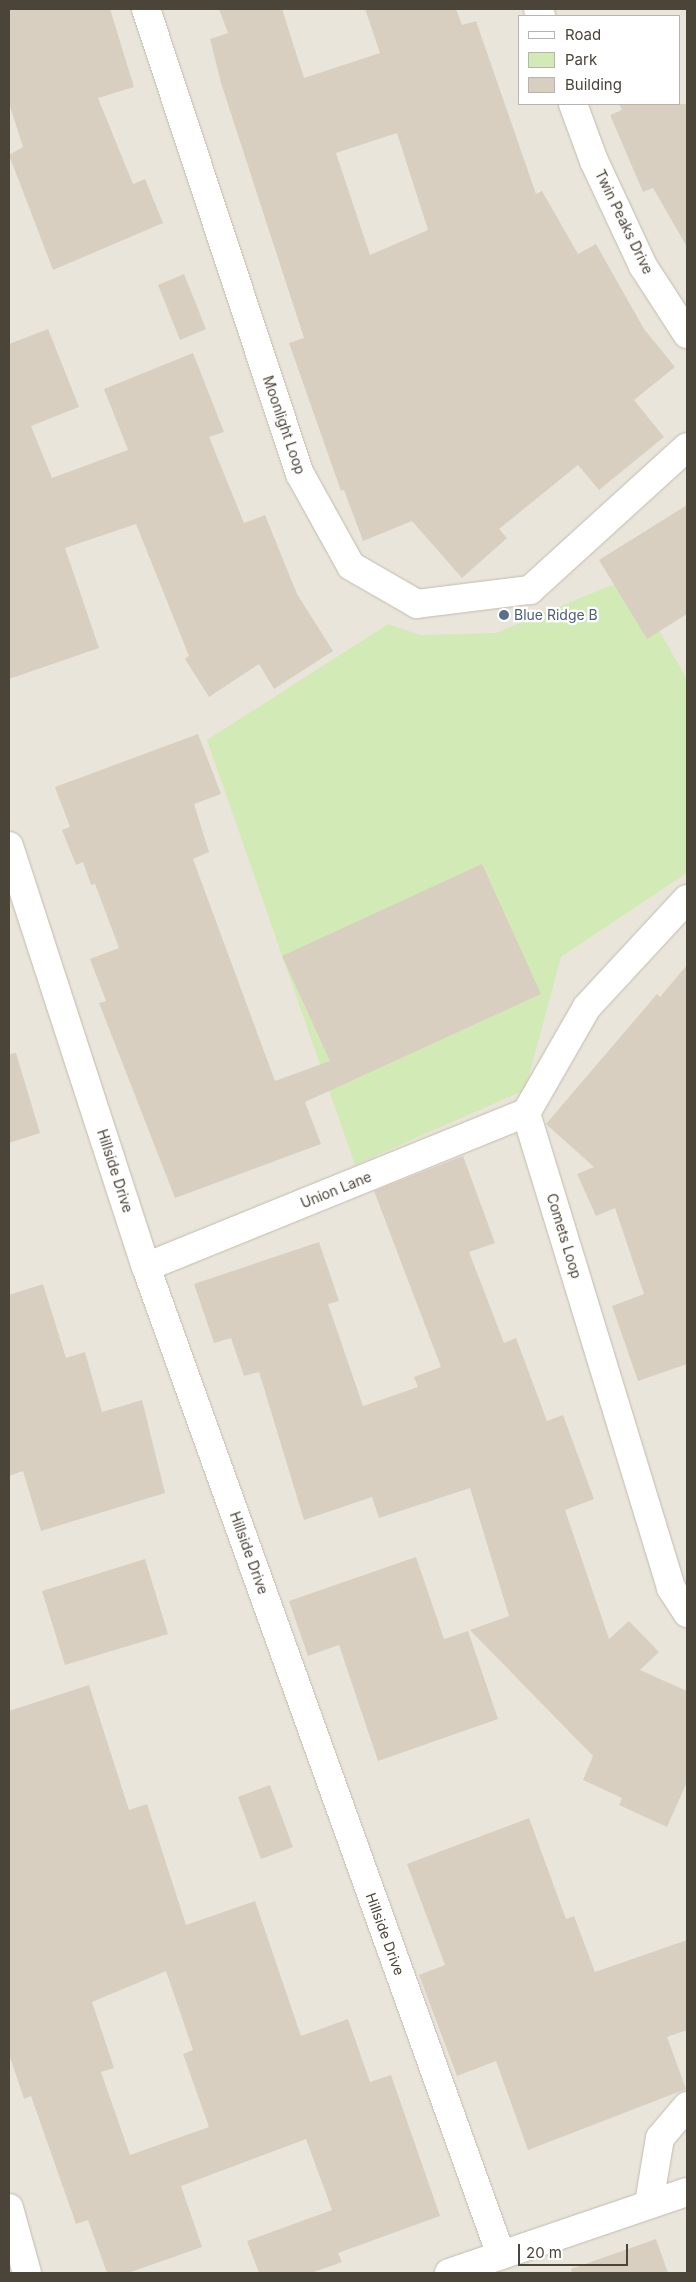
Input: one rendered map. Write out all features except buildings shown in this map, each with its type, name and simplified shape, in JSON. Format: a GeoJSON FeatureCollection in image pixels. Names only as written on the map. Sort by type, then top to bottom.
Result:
{"type":"FeatureCollection","features":[{"type":"Feature","properties":{"kind":"street","name":"Moonlight Loop"},"geometry":{"type":"LineString","coordinates":[[146,9],[300,474],[350,566],[417,604],[530,590],[687,447]]}},
{"type":"Feature","properties":{"kind":"street","name":"Twin Peaks Drive"},"geometry":{"type":"LineString","coordinates":[[573,105],[594,161],[644,266],[687,334]]}},
{"type":"Feature","properties":{"kind":"street","name":"Hillside Drive"},"geometry":{"type":"LineString","coordinates":[[9,846],[146,1267],[501,2255]]}},
{"type":"Feature","properties":{"kind":"street"},"geometry":{"type":"LineString","coordinates":[[526,1113],[586,1007],[687,899]]}},
{"type":"Feature","properties":{"kind":"street","name":"Union Lane"},"geometry":{"type":"LineString","coordinates":[[146,1267],[526,1113]]}},
{"type":"Feature","properties":{"kind":"street","name":"Comets Loop"},"geometry":{"type":"LineString","coordinates":[[526,1113],[671,1588],[687,1613]]}},
{"type":"Feature","properties":{"kind":"street"},"geometry":{"type":"LineString","coordinates":[[649,2203],[660,2138],[687,2106]]}},
{"type":"Feature","properties":{"kind":"street"},"geometry":{"type":"LineString","coordinates":[[449,2273],[649,2203],[687,2192]]}},
{"type":"Feature","properties":{"kind":"street"},"geometry":{"type":"LineString","coordinates":[[9,2208],[27,2273]]}},
{"type":"Feature","properties":{"kind":"shaded area"},"geometry":{"type":"Polygon","coordinates":[[[9,9],[687,9],[687,2273],[9,2273],[9,9]]]}},
{"type":"Feature","properties":{"kind":"green space"},"geometry":{"type":"Polygon","coordinates":[[[629,578],[687,679],[687,873],[561,957],[525,1090],[355,1165],[207,740],[388,624],[420,635],[496,633],[629,578]]]}},
{"type":"Feature","properties":{"kind":"place","name":"Blue Ridge B"},"geometry":{"type":"Point","coordinates":[504,615]}}]}
